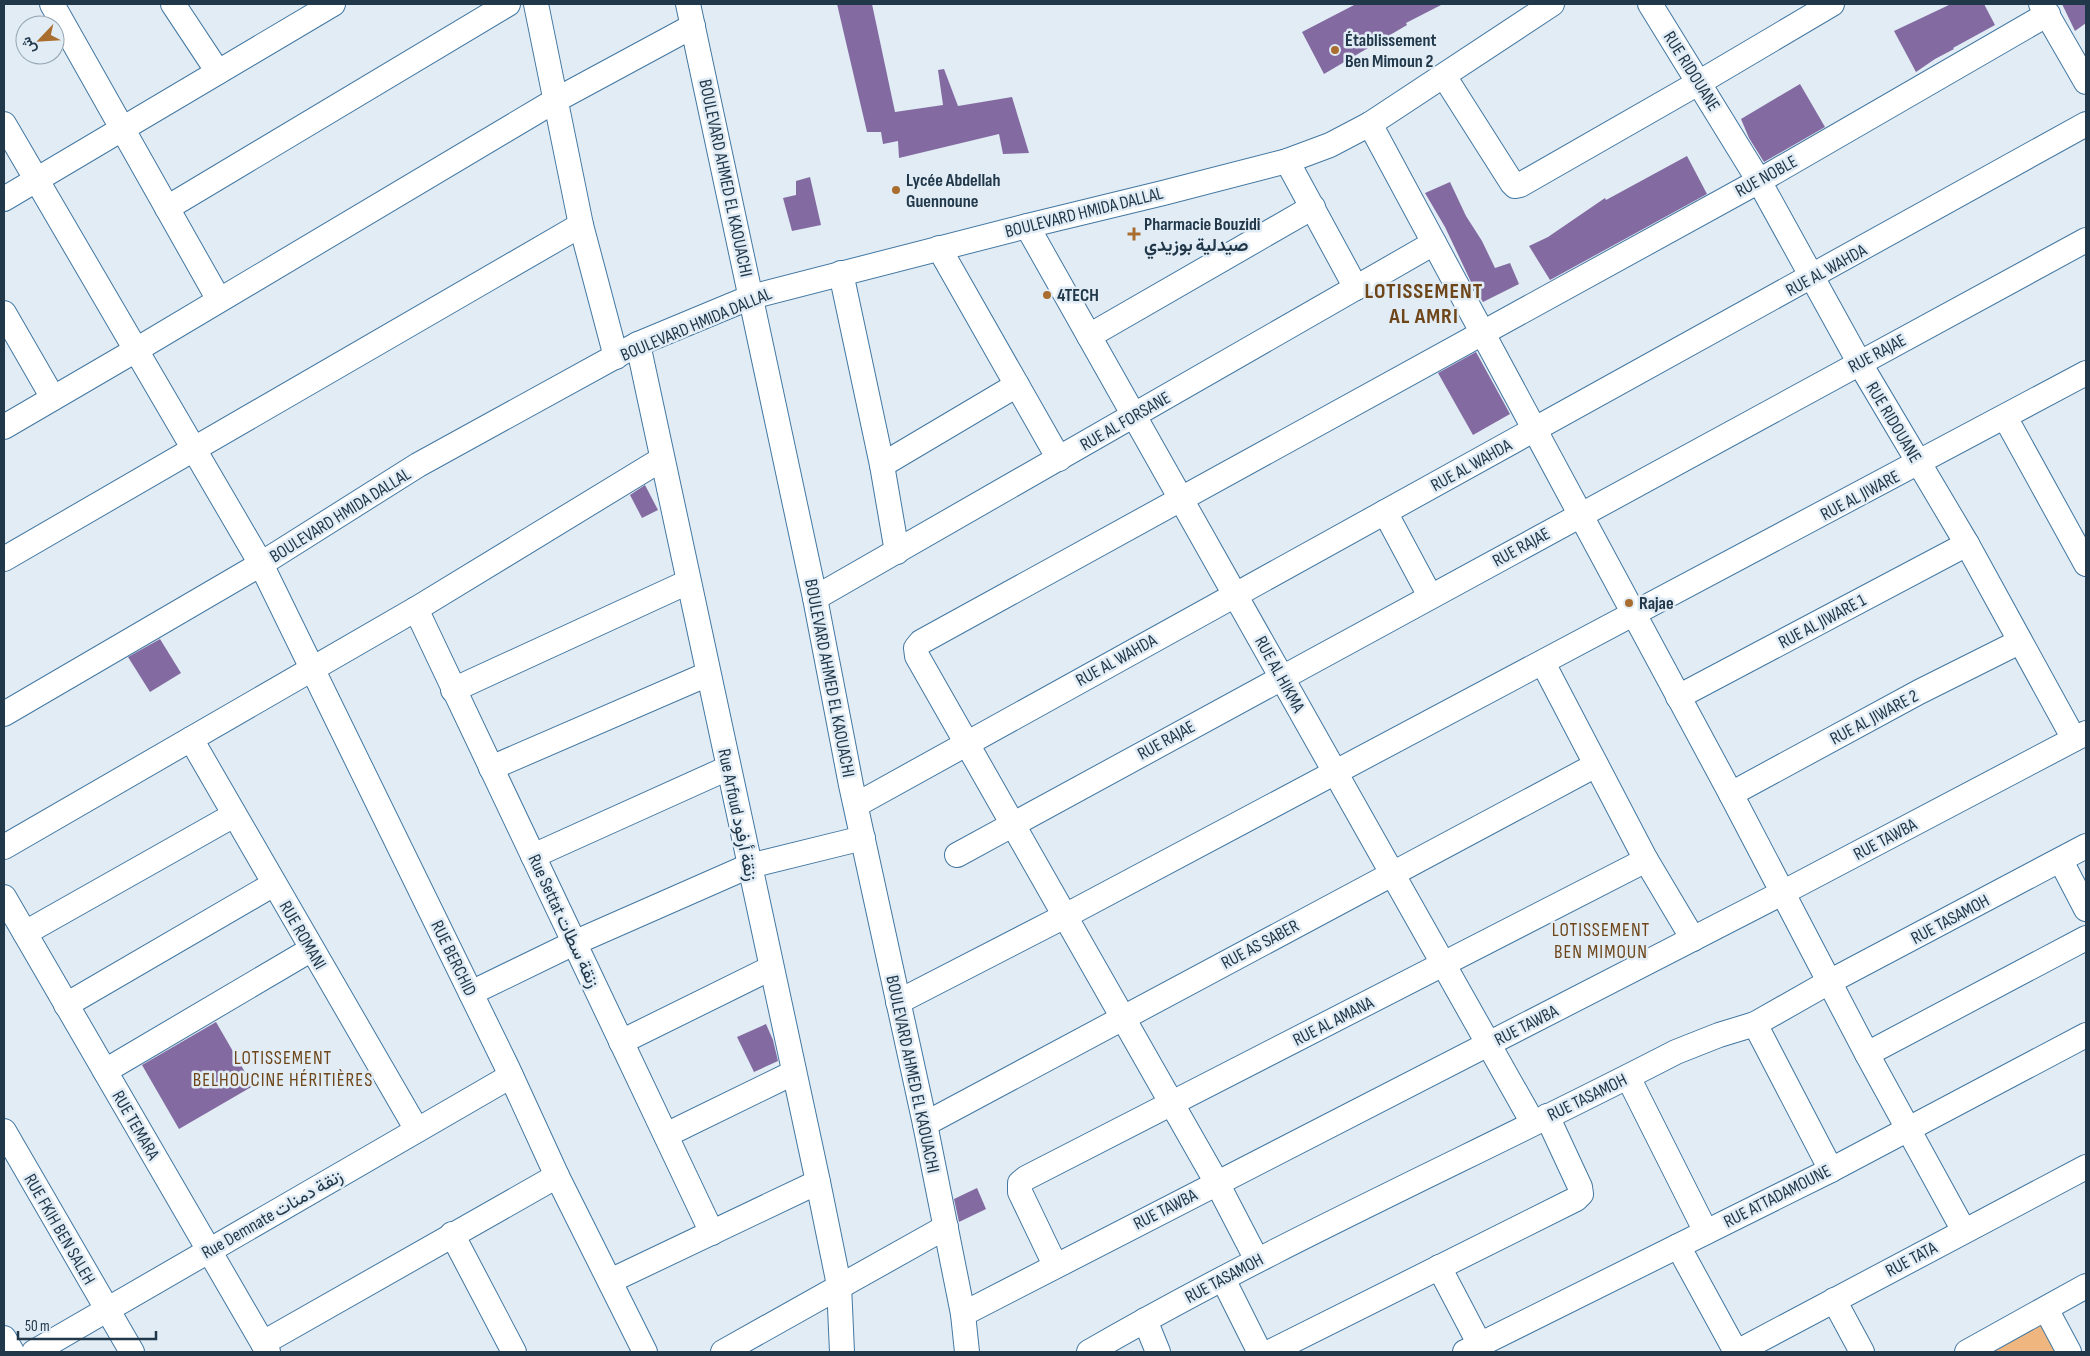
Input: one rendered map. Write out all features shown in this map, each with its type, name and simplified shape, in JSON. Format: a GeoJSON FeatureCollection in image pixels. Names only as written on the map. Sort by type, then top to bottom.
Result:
{"type":"FeatureCollection","features":[{"type":"Feature","properties":{"kind":"street"},"geometry":{"type":"LineString","coordinates":[[52,4],[219,300]]}},
{"type":"Feature","properties":{"kind":"street"},"geometry":{"type":"LineString","coordinates":[[173,4],[218,72]]}},
{"type":"Feature","properties":{"kind":"street"},"geometry":{"type":"LineString","coordinates":[[4,199],[333,4]]}},
{"type":"Feature","properties":{"kind":"street"},"geometry":{"type":"LineString","coordinates":[[167,208],[508,4]]}},
{"type":"Feature","properties":{"kind":"street"},"geometry":{"type":"LineString","coordinates":[[536,4],[581,225],[616,357]]}},
{"type":"Feature","properties":{"kind":"street","name":"RUE RIDOUANE"},"geometry":{"type":"LineString","coordinates":[[1650,4],[1700,82],[1759,181],[1859,362],[1967,544],[2019,642],[2080,736]]}},
{"type":"Feature","properties":{"kind":"street"},"geometry":{"type":"LineString","coordinates":[[1444,76],[1515,186],[1520,186],[1832,4]]}},
{"type":"Feature","properties":{"kind":"street","name":"BOULEVARD HMIDA DALLAL"},"geometry":{"type":"LineString","coordinates":[[4,714],[261,564],[418,465],[638,344],[751,297],[1287,161],[1330,145],[1370,124],[1444,76],[1536,8]]}},
{"type":"Feature","properties":{"kind":"street"},"geometry":{"type":"LineString","coordinates":[[2044,9],[2086,82]]}},
{"type":"Feature","properties":{"kind":"street","name":"RUE NOBLE"},"geometry":{"type":"LineString","coordinates":[[1257,1260],[1217,1183],[917,656],[916,648],[921,642],[1759,181],[2044,9]]}},
{"type":"Feature","properties":{"kind":"street"},"geometry":{"type":"LineString","coordinates":[[4,426],[136,350],[556,100],[690,15]]}},
{"type":"Feature","properties":{"kind":"street","name":"BOULEVARD AHMED EL KAOUACHI"},"geometry":{"type":"LineString","coordinates":[[690,15],[815,598],[856,806],[925,1124],[963,1314],[967,1352]]}},
{"type":"Feature","properties":{"kind":"street","name":"RUE BERCHID"},"geometry":{"type":"LineString","coordinates":[[4,124],[261,564],[511,1076],[557,1176],[645,1352]]}},
{"type":"Feature","properties":{"kind":"street"},"geometry":{"type":"LineString","coordinates":[[1370,124],[1731,794],[1867,1054],[1964,1231]]}},
{"type":"Feature","properties":{"kind":"street","name":"RUE AL WAHDA"},"geometry":{"type":"LineString","coordinates":[[856,806],[966,743],[1813,277],[2086,124]]}},
{"type":"Feature","properties":{"kind":"street"},"geometry":{"type":"LineString","coordinates":[[1287,161],[1356,288]]}},
{"type":"Feature","properties":{"kind":"street"},"geometry":{"type":"LineString","coordinates":[[1089,336],[1313,207]]}},
{"type":"Feature","properties":{"kind":"street"},"geometry":{"type":"LineString","coordinates":[[4,559],[581,225]]}},
{"type":"Feature","properties":{"kind":"street","name":"RUE AL HIKMA"},"geometry":{"type":"LineString","coordinates":[[1027,226],[1443,965],[1489,1044],[1540,1120],[1580,1187],[1581,1194],[1576,1199],[1439,1267]]}},
{"type":"Feature","properties":{"kind":"street","name":"RUE RAJAE"},"geometry":{"type":"LineString","coordinates":[[957,855],[2086,240]]}},
{"type":"Feature","properties":{"kind":"street","name":"RUE AL FORSANE"},"geometry":{"type":"LineString","coordinates":[[815,598],[1434,243]]}},
{"type":"Feature","properties":{"kind":"street"},"geometry":{"type":"LineString","coordinates":[[939,248],[1059,458]]}},
{"type":"Feature","properties":{"kind":"street"},"geometry":{"type":"LineString","coordinates":[[841,273],[882,465],[897,552]]}},
{"type":"Feature","properties":{"kind":"street"},"geometry":{"type":"LineString","coordinates":[[4,313],[53,398]]}},
{"type":"Feature","properties":{"kind":"street","name":"Rue Arfoud زنقة أرفود"},"geometry":{"type":"LineString","coordinates":[[638,344],[839,1285],[842,1352]]}},
{"type":"Feature","properties":{"kind":"street","name":"RUE AL JIWARE"},"geometry":{"type":"LineString","coordinates":[[898,1002],[1065,916],[2086,374]]}},
{"type":"Feature","properties":{"kind":"street"},"geometry":{"type":"LineString","coordinates":[[882,465],[1017,385]]}},
{"type":"Feature","properties":{"kind":"street"},"geometry":{"type":"LineString","coordinates":[[2005,417],[2086,564]]}},
{"type":"Feature","properties":{"kind":"street"},"geometry":{"type":"LineString","coordinates":[[4,847],[416,609],[662,459]]}},
{"type":"Feature","properties":{"kind":"street"},"geometry":{"type":"LineString","coordinates":[[1386,512],[1430,596]]}},
{"type":"Feature","properties":{"kind":"street","name":"RUE AL JIWARE 1"},"geometry":{"type":"LineString","coordinates":[[1678,697],[1967,544]]}},
{"type":"Feature","properties":{"kind":"street"},"geometry":{"type":"LineString","coordinates":[[454,690],[688,582]]}},
{"type":"Feature","properties":{"kind":"street","name":"Rue Settat زنقة سطات"},"geometry":{"type":"LineString","coordinates":[[416,609],[712,1233]]}},
{"type":"Feature","properties":{"kind":"street","name":"RUE AL JIWARE 2"},"geometry":{"type":"LineString","coordinates":[[1731,794],[1919,692],[2019,642]]}},
{"type":"Feature","properties":{"kind":"street"},"geometry":{"type":"LineString","coordinates":[[1543,663],[1646,860],[1693,939]]}},
{"type":"Feature","properties":{"kind":"street"},"geometry":{"type":"LineString","coordinates":[[491,768],[708,674]]}},
{"type":"Feature","properties":{"kind":"street","name":"RUE TAWBA"},"geometry":{"type":"LineString","coordinates":[[963,1314],[1055,1265],[1782,893],[2080,736]]}},
{"type":"Feature","properties":{"kind":"street","name":"RUE ROMANI"},"geometry":{"type":"LineString","coordinates":[[191,739],[417,1130]]}},
{"type":"Feature","properties":{"kind":"street","name":"RUE AS SABER"},"geometry":{"type":"LineString","coordinates":[[925,1124],[1596,765]]}},
{"type":"Feature","properties":{"kind":"street"},"geometry":{"type":"LineString","coordinates":[[533,856],[728,768]]}},
{"type":"Feature","properties":{"kind":"street"},"geometry":{"type":"LineString","coordinates":[[25,933],[234,815]]}},
{"type":"Feature","properties":{"kind":"street"},"geometry":{"type":"LineString","coordinates":[[470,993],[574,943],[749,866],[863,838]]}},
{"type":"Feature","properties":{"kind":"street","name":"RUE TASAMOH"},"geometry":{"type":"LineString","coordinates":[[1089,1352],[1144,1320],[1257,1260],[1676,1052],[1719,1035],[1755,1024],[1829,982],[2061,861],[2086,846]]}},
{"type":"Feature","properties":{"kind":"street","name":"RUE AL AMANA"},"geometry":{"type":"LineString","coordinates":[[1055,1265],[1020,1192],[1020,1183],[1026,1178],[1646,860]]}},
{"type":"Feature","properties":{"kind":"street"},"geometry":{"type":"LineString","coordinates":[[2061,861],[2086,908]]}},
{"type":"Feature","properties":{"kind":"street"},"geometry":{"type":"LineString","coordinates":[[66,1005],[274,884]]}},
{"type":"Feature","properties":{"kind":"street","name":"RUE TEMARA"},"geometry":{"type":"LineString","coordinates":[[4,897],[265,1347]]}},
{"type":"Feature","properties":{"kind":"street"},"geometry":{"type":"LineString","coordinates":[[1867,1054],[2086,938]]}},
{"type":"Feature","properties":{"kind":"street"},"geometry":{"type":"LineString","coordinates":[[105,1071],[312,949]]}},
{"type":"Feature","properties":{"kind":"street"},"geometry":{"type":"LineString","coordinates":[[621,1042],[771,968]]}},
{"type":"Feature","properties":{"kind":"street"},"geometry":{"type":"LineString","coordinates":[[1755,1024],[1831,1170]]}},
{"type":"Feature","properties":{"kind":"street","name":"RUE ATTADAMOUNE"},"geometry":{"type":"LineString","coordinates":[[1473,1348],[1831,1170],[2086,1034]]}},
{"type":"Feature","properties":{"kind":"street"},"geometry":{"type":"LineString","coordinates":[[666,1135],[793,1073]]}},
{"type":"Feature","properties":{"kind":"street","name":"Rue Demnate زنقة دمنات"},"geometry":{"type":"LineString","coordinates":[[34,1352],[511,1076]]}},
{"type":"Feature","properties":{"kind":"street"},"geometry":{"type":"LineString","coordinates":[[1628,1077],[1706,1232]]}},
{"type":"Feature","properties":{"kind":"street","name":"RUE FKIH BEN SALEH"},"geometry":{"type":"LineString","coordinates":[[4,1131],[132,1352]]}},
{"type":"Feature","properties":{"kind":"street","name":"RUE TATA"},"geometry":{"type":"LineString","coordinates":[[1736,1352],[2086,1167]]}},
{"type":"Feature","properties":{"kind":"street"},"geometry":{"type":"LineString","coordinates":[[265,1347],[452,1234],[557,1176]]}},
{"type":"Feature","properties":{"kind":"street"},"geometry":{"type":"LineString","coordinates":[[610,1281],[818,1182]]}},
{"type":"Feature","properties":{"kind":"street"},"geometry":{"type":"LineString","coordinates":[[722,1352],[946,1226]]}},
{"type":"Feature","properties":{"kind":"street"},"geometry":{"type":"LineString","coordinates":[[452,1234],[512,1351]]}},
{"type":"Feature","properties":{"kind":"street"},"geometry":{"type":"LineString","coordinates":[[1678,1246],[1736,1352]]}},
{"type":"Feature","properties":{"kind":"street"},"geometry":{"type":"LineString","coordinates":[[1223,1279],[1257,1347],[1264,1352],[1270,1352],[1439,1267],[1473,1348]]}},
{"type":"Feature","properties":{"kind":"street"},"geometry":{"type":"LineString","coordinates":[[1978,1350],[2086,1286]]}},
{"type":"Feature","properties":{"kind":"street"},"geometry":{"type":"LineString","coordinates":[[1834,1300],[1862,1352]]}},
{"type":"Feature","properties":{"kind":"street"},"geometry":{"type":"LineString","coordinates":[[2046,1309],[2069,1352]]}},
{"type":"Feature","properties":{"kind":"street"},"geometry":{"type":"LineString","coordinates":[[1144,1320],[1158,1352]]}},
{"type":"Feature","properties":{"kind":"street"},"geometry":{"type":"LineString","coordinates":[[4,1338],[12,1352]]}},
{"type":"Feature","properties":{"kind":"shaded area"},"geometry":{"type":"Polygon","coordinates":[[[2061,1312],[2082,1352],[1988,1352],[2061,1312]]]}},
{"type":"Feature","properties":{"kind":"building"},"geometry":{"type":"Polygon","coordinates":[[[837,4],[872,4],[895,112],[943,105],[938,70],[944,69],[958,106],[1012,97],[1029,153],[1003,154],[999,134],[899,158],[898,141],[883,144],[881,132],[867,132],[837,4]]]}},
{"type":"Feature","properties":{"kind":"building"},"geometry":{"type":"Polygon","coordinates":[[[1356,4],[1443,4],[1406,23],[1407,25],[1324,74],[1302,32],[1356,4]]]}},
{"type":"Feature","properties":{"kind":"building"},"geometry":{"type":"Polygon","coordinates":[[[1951,4],[1984,4],[1995,25],[1953,48],[1916,72],[1894,31],[1951,4]]]}},
{"type":"Feature","properties":{"kind":"building"},"geometry":{"type":"Polygon","coordinates":[[[2062,4],[2086,4],[2086,23],[2075,31],[2062,4]]]}},
{"type":"Feature","properties":{"kind":"building"},"geometry":{"type":"Polygon","coordinates":[[[1800,84],[1825,127],[1764,162],[1749,138],[1741,119],[1800,84]]]}},
{"type":"Feature","properties":{"kind":"building"},"geometry":{"type":"Polygon","coordinates":[[[1687,156],[1707,194],[1550,280],[1529,246],[1548,237],[1605,198],[1606,200],[1687,156]]]}},
{"type":"Feature","properties":{"kind":"building"},"geometry":{"type":"Polygon","coordinates":[[[810,177],[821,225],[792,231],[783,198],[796,195],[796,181],[810,177]]]}},
{"type":"Feature","properties":{"kind":"building"},"geometry":{"type":"Polygon","coordinates":[[[1450,182],[1466,216],[1482,241],[1495,268],[1510,263],[1519,284],[1483,302],[1472,284],[1445,227],[1425,193],[1450,182]]]}},
{"type":"Feature","properties":{"kind":"building"},"geometry":{"type":"Polygon","coordinates":[[[1476,352],[1510,414],[1473,435],[1438,373],[1476,352]]]}},
{"type":"Feature","properties":{"kind":"building"},"geometry":{"type":"Polygon","coordinates":[[[645,485],[658,510],[642,518],[630,495],[645,485]]]}},
{"type":"Feature","properties":{"kind":"building"},"geometry":{"type":"Polygon","coordinates":[[[160,639],[181,673],[150,692],[128,657],[160,639]]]}},
{"type":"Feature","properties":{"kind":"building"},"geometry":{"type":"Polygon","coordinates":[[[216,1022],[253,1086],[179,1129],[142,1065],[216,1022]]]}},
{"type":"Feature","properties":{"kind":"building"},"geometry":{"type":"Polygon","coordinates":[[[766,1024],[773,1040],[778,1061],[754,1072],[737,1037],[766,1024]]]}},
{"type":"Feature","properties":{"kind":"building"},"geometry":{"type":"Polygon","coordinates":[[[977,1188],[986,1209],[959,1222],[954,1199],[977,1188]]]}},
{"type":"Feature","properties":{"kind":"place","name":"Établissement Ben Mimoun 2"},"geometry":{"type":"Point","coordinates":[1335,50]}},
{"type":"Feature","properties":{"kind":"place","name":"Lycée Abdellah Guennoune"},"geometry":{"type":"Point","coordinates":[896,190]}},
{"type":"Feature","properties":{"kind":"place","name":"Pharmacie Bouzidi صيدلية بوزيدي"},"geometry":{"type":"Point","coordinates":[1134,234]}},
{"type":"Feature","properties":{"kind":"place","name":"4TECH"},"geometry":{"type":"Point","coordinates":[1047,295]}},
{"type":"Feature","properties":{"kind":"place","name":"Rajae"},"geometry":{"type":"Point","coordinates":[1629,603]}},
{"type":"Feature","properties":{"kind":"district","name":"LOTISSEMENT AL AMRI"},"geometry":{"type":"Point","coordinates":[1424,302]}},
{"type":"Feature","properties":{"kind":"district","name":"LOTISSEMENT BEN MIMOUN"},"geometry":{"type":"Point","coordinates":[1601,940]}},
{"type":"Feature","properties":{"kind":"district","name":"LOTISSEMENT BELHOUCINE HÉRITIÈRES"},"geometry":{"type":"Point","coordinates":[283,1068]}}]}
